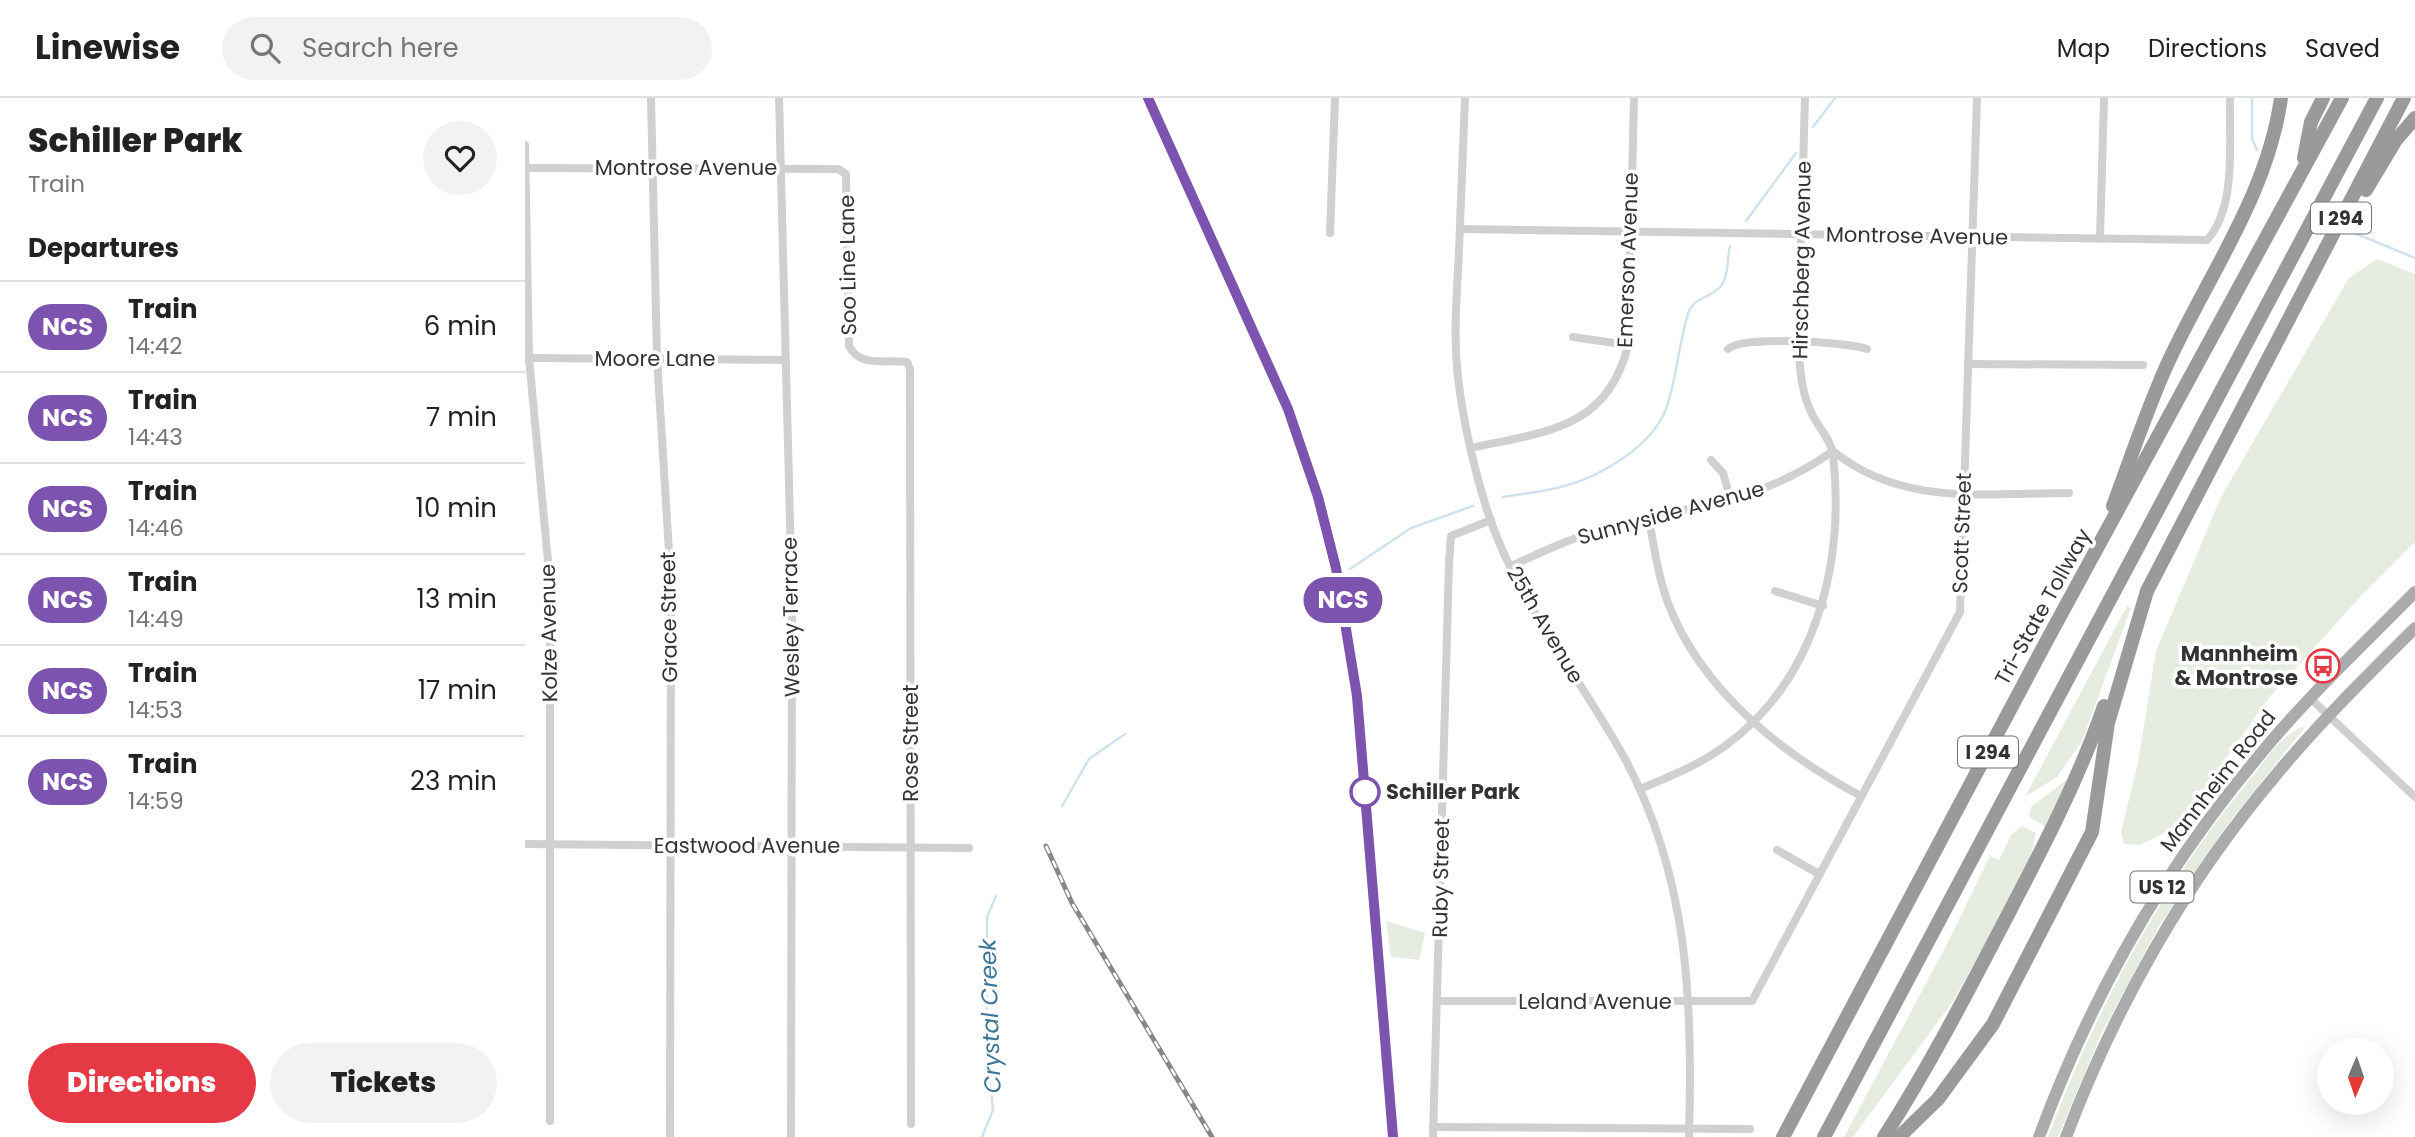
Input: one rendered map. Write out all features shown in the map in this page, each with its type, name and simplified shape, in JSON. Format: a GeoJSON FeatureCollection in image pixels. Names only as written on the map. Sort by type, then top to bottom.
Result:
{"type":"FeatureCollection","features":[{"type":"Feature","properties":{"kind":"highway"},"geometry":{"type":"LineString","coordinates":[[2097,551],[2166,366],[2256,188],[2277,121],[2281,98]]}},
{"type":"Feature","properties":{"kind":"highway"},"geometry":{"type":"LineString","coordinates":[[2299,176],[2312,122],[2323,98]]}},
{"type":"Feature","properties":{"kind":"highway","name":"Tri-State Tollway"},"geometry":{"type":"LineString","coordinates":[[1783,1137],[2342,98]]}},
{"type":"Feature","properties":{"kind":"highway","name":"I 294"},"geometry":{"type":"LineString","coordinates":[[1825,1137],[2377,98]]}},
{"type":"Feature","properties":{"kind":"highway","name":"I 294"},"geometry":{"type":"LineString","coordinates":[[1884,1137],[1927,1066],[2069,796],[2094,736],[2131,623],[2404,98]]}},
{"type":"Feature","properties":{"kind":"highway"},"geometry":{"type":"LineString","coordinates":[[2279,339],[2294,321],[2396,140],[2415,118]]}},
{"type":"Feature","properties":{"kind":"highway","name":"I 294"},"geometry":{"type":"LineString","coordinates":[[1899,1137],[1945,1091],[1993,1024],[2092,832],[2108,723],[2141,607]]}},
{"type":"Feature","properties":{"kind":"main road","name":"Mannheim Road"},"geometry":{"type":"LineString","coordinates":[[2039,1137],[2098,1003],[2147,909],[2231,790],[2310,698],[2415,592]]}},
{"type":"Feature","properties":{"kind":"main road","name":"Mannheim Road"},"geometry":{"type":"LineString","coordinates":[[2066,1137],[2116,1021],[2199,878],[2274,777],[2328,716],[2415,628]]}},
{"type":"Feature","properties":{"kind":"street","name":"Grace Street"},"geometry":{"type":"LineString","coordinates":[[651,98],[657,358],[671,584],[670,1137]]}},
{"type":"Feature","properties":{"kind":"street","name":"Wesley Terrace"},"geometry":{"type":"LineString","coordinates":[[779,98],[792,598],[791,1137]]}},
{"type":"Feature","properties":{"kind":"street"},"geometry":{"type":"LineString","coordinates":[[1330,233],[1335,98]]}},
{"type":"Feature","properties":{"kind":"street","name":"25th Avenue"},"geometry":{"type":"LineString","coordinates":[[1465,98],[1456,319],[1458,376],[1471,448],[1491,520],[1511,566],[1640,789],[1661,846],[1677,906],[1691,1002],[1689,1133]]}},
{"type":"Feature","properties":{"kind":"street","name":"Emerson Avenue"},"geometry":{"type":"LineString","coordinates":[[1471,448],[1559,428],[1582,417],[1610,391],[1624,362],[1628,345],[1634,98]]}},
{"type":"Feature","properties":{"kind":"street","name":"Hirschberg Avenue"},"geometry":{"type":"LineString","coordinates":[[1805,98],[1798,343],[1801,379],[1811,414],[1833,451]]}},
{"type":"Feature","properties":{"kind":"street","name":"Scott Street"},"geometry":{"type":"LineString","coordinates":[[1752,1001],[1958,618],[1977,98]]}},
{"type":"Feature","properties":{"kind":"street"},"geometry":{"type":"LineString","coordinates":[[2100,239],[2104,98]]}},
{"type":"Feature","properties":{"kind":"street","name":"Montrose Avenue"},"geometry":{"type":"LineString","coordinates":[[1460,229],[2207,240],[2221,223],[2226,204],[2230,98]]}},
{"type":"Feature","properties":{"kind":"street","name":"Kolze Avenue"},"geometry":{"type":"LineString","coordinates":[[525,145],[527,358],[550,583],[550,1121]]}},
{"type":"Feature","properties":{"kind":"street","name":"Montrose Avenue"},"geometry":{"type":"LineString","coordinates":[[525,168],[838,169],[846,174]]}},
{"type":"Feature","properties":{"kind":"street","name":"Soo Line Lane"},"geometry":{"type":"LineString","coordinates":[[846,174],[849,345],[854,356],[864,360],[907,362]]}},
{"type":"Feature","properties":{"kind":"street"},"geometry":{"type":"LineString","coordinates":[[1573,337],[1628,345]]}},
{"type":"Feature","properties":{"kind":"street"},"geometry":{"type":"LineString","coordinates":[[1727,349],[1742,342],[1833,343],[1867,349]]}},
{"type":"Feature","properties":{"kind":"street","name":"Moore Lane"},"geometry":{"type":"LineString","coordinates":[[527,358],[785,360]]}},
{"type":"Feature","properties":{"kind":"street","name":"Rose Street"},"geometry":{"type":"LineString","coordinates":[[907,362],[910,369],[911,1124]]}},
{"type":"Feature","properties":{"kind":"street"},"geometry":{"type":"LineString","coordinates":[[1968,364],[2143,365]]}},
{"type":"Feature","properties":{"kind":"street"},"geometry":{"type":"LineString","coordinates":[[1833,451],[1853,468],[1890,485],[1929,492],[2069,494]]}},
{"type":"Feature","properties":{"kind":"street"},"geometry":{"type":"LineString","coordinates":[[1640,789],[1691,768],[1726,745],[1754,720],[1795,667],[1823,606],[1834,545],[1833,451]]}},
{"type":"Feature","properties":{"kind":"street","name":"Sunnyside Avenue"},"geometry":{"type":"LineString","coordinates":[[1511,566],[1581,536],[1731,501],[1794,476],[1833,451]]}},
{"type":"Feature","properties":{"kind":"street"},"geometry":{"type":"LineString","coordinates":[[1711,460],[1723,473],[1731,501]]}},
{"type":"Feature","properties":{"kind":"street"},"geometry":{"type":"LineString","coordinates":[[1649,519],[1663,589],[1686,642],[1711,678],[1799,760],[1861,796]]}},
{"type":"Feature","properties":{"kind":"street","name":"Ruby Street"},"geometry":{"type":"LineString","coordinates":[[1433,1137],[1451,536],[1491,520]]}},
{"type":"Feature","properties":{"kind":"street"},"geometry":{"type":"LineString","coordinates":[[1775,591],[1823,606]]}},
{"type":"Feature","properties":{"kind":"street"},"geometry":{"type":"LineString","coordinates":[[2310,698],[2415,797]]}},
{"type":"Feature","properties":{"kind":"street","name":"Eastwood Avenue"},"geometry":{"type":"LineString","coordinates":[[525,844],[969,848]]}},
{"type":"Feature","properties":{"kind":"street"},"geometry":{"type":"LineString","coordinates":[[1777,850],[1819,874]]}},
{"type":"Feature","properties":{"kind":"street","name":"Leland Avenue"},"geometry":{"type":"LineString","coordinates":[[1437,1001],[1752,1001]]}},
{"type":"Feature","properties":{"kind":"street"},"geometry":{"type":"LineString","coordinates":[[1433,1127],[1689,1133],[1749,1129]]}},
{"type":"Feature","properties":{"kind":"shaded area"},"geometry":{"type":"Polygon","coordinates":[[[2377,259],[2415,274],[2415,542],[2362,595],[2268,699],[2178,826],[2140,845],[2124,844],[2121,832],[2138,763],[2156,651],[2221,497],[2349,278],[2377,259]]]}},
{"type":"Feature","properties":{"kind":"shaded area"},"geometry":{"type":"Polygon","coordinates":[[[2127,606],[2131,608],[2082,741],[2057,777],[2025,797],[2127,606]]]}},
{"type":"Feature","properties":{"kind":"shaded area"},"geometry":{"type":"Polygon","coordinates":[[[2306,726],[2231,820],[2158,928],[2101,1034],[2058,1137],[2048,1137],[2110,994],[2162,903],[2190,859],[2270,754],[2282,740],[2306,726]]]}},
{"type":"Feature","properties":{"kind":"shaded area"},"geometry":{"type":"Polygon","coordinates":[[[2070,777],[2045,827],[2029,816],[2031,807],[2070,777]]]}},
{"type":"Feature","properties":{"kind":"shaded area"},"geometry":{"type":"Polygon","coordinates":[[[2022,826],[2036,833],[2031,855],[2034,857],[1953,1001],[1853,1137],[1844,1137],[1947,944],[1990,856],[1999,860],[2011,835],[2022,826]]]}},
{"type":"Feature","properties":{"kind":"shaded area"},"geometry":{"type":"Polygon","coordinates":[[[1386,921],[1425,933],[1419,960],[1391,957],[1386,921]]]}},
{"type":"Feature","properties":{"kind":"waterway","name":"Crystal Creek"},"geometry":{"type":"LineString","coordinates":[[1813,127],[1835,98]]}},
{"type":"Feature","properties":{"kind":"waterway","name":"Crystal Creek"},"geometry":{"type":"LineString","coordinates":[[2252,98],[2252,139],[2257,150]]}},
{"type":"Feature","properties":{"kind":"waterway","name":"Crystal Creek"},"geometry":{"type":"LineString","coordinates":[[1746,221],[1796,153]]}},
{"type":"Feature","properties":{"kind":"waterway","name":"Crystal Creek"},"geometry":{"type":"LineString","coordinates":[[2352,232],[2415,258]]}},
{"type":"Feature","properties":{"kind":"waterway","name":"Crystal Creek"},"geometry":{"type":"LineString","coordinates":[[1503,497],[1557,488],[1590,477],[1623,458],[1651,433],[1668,403],[1688,314],[1694,304],[1716,291],[1723,283],[1730,246]]}},
{"type":"Feature","properties":{"kind":"waterway","name":"Crystal Creek"},"geometry":{"type":"LineString","coordinates":[[1350,569],[1411,528],[1473,506]]}},
{"type":"Feature","properties":{"kind":"waterway","name":"Crystal Creek"},"geometry":{"type":"LineString","coordinates":[[1062,806],[1089,759],[1125,734]]}},
{"type":"Feature","properties":{"kind":"waterway","name":"Crystal Creek"},"geometry":{"type":"LineString","coordinates":[[982,1137],[993,1110],[987,1056],[987,917],[996,896]]}},
{"type":"Feature","properties":{"kind":"railway"},"geometry":{"type":"LineString","coordinates":[[1148,98],[1288,409],[1318,497],[1337,568],[1357,696],[1393,1137]]}},
{"type":"Feature","properties":{"kind":"railway"},"geometry":{"type":"LineString","coordinates":[[1046,846],[1072,903],[1212,1137]]}},
{"type":"Feature","properties":{"kind":"train","name":"NCS"},"geometry":{"type":"LineString","coordinates":[[1148,98],[1288,409],[1318,497],[1336,568],[1354,666],[1393,1137]]}},
{"type":"Feature","properties":{"kind":"place","name":"Mannheim & Montrose"},"geometry":{"type":"Point","coordinates":[2323,666]}},
{"type":"Feature","properties":{"kind":"place","name":"Schiller Park"},"geometry":{"type":"Point","coordinates":[1365,792]}}]}
